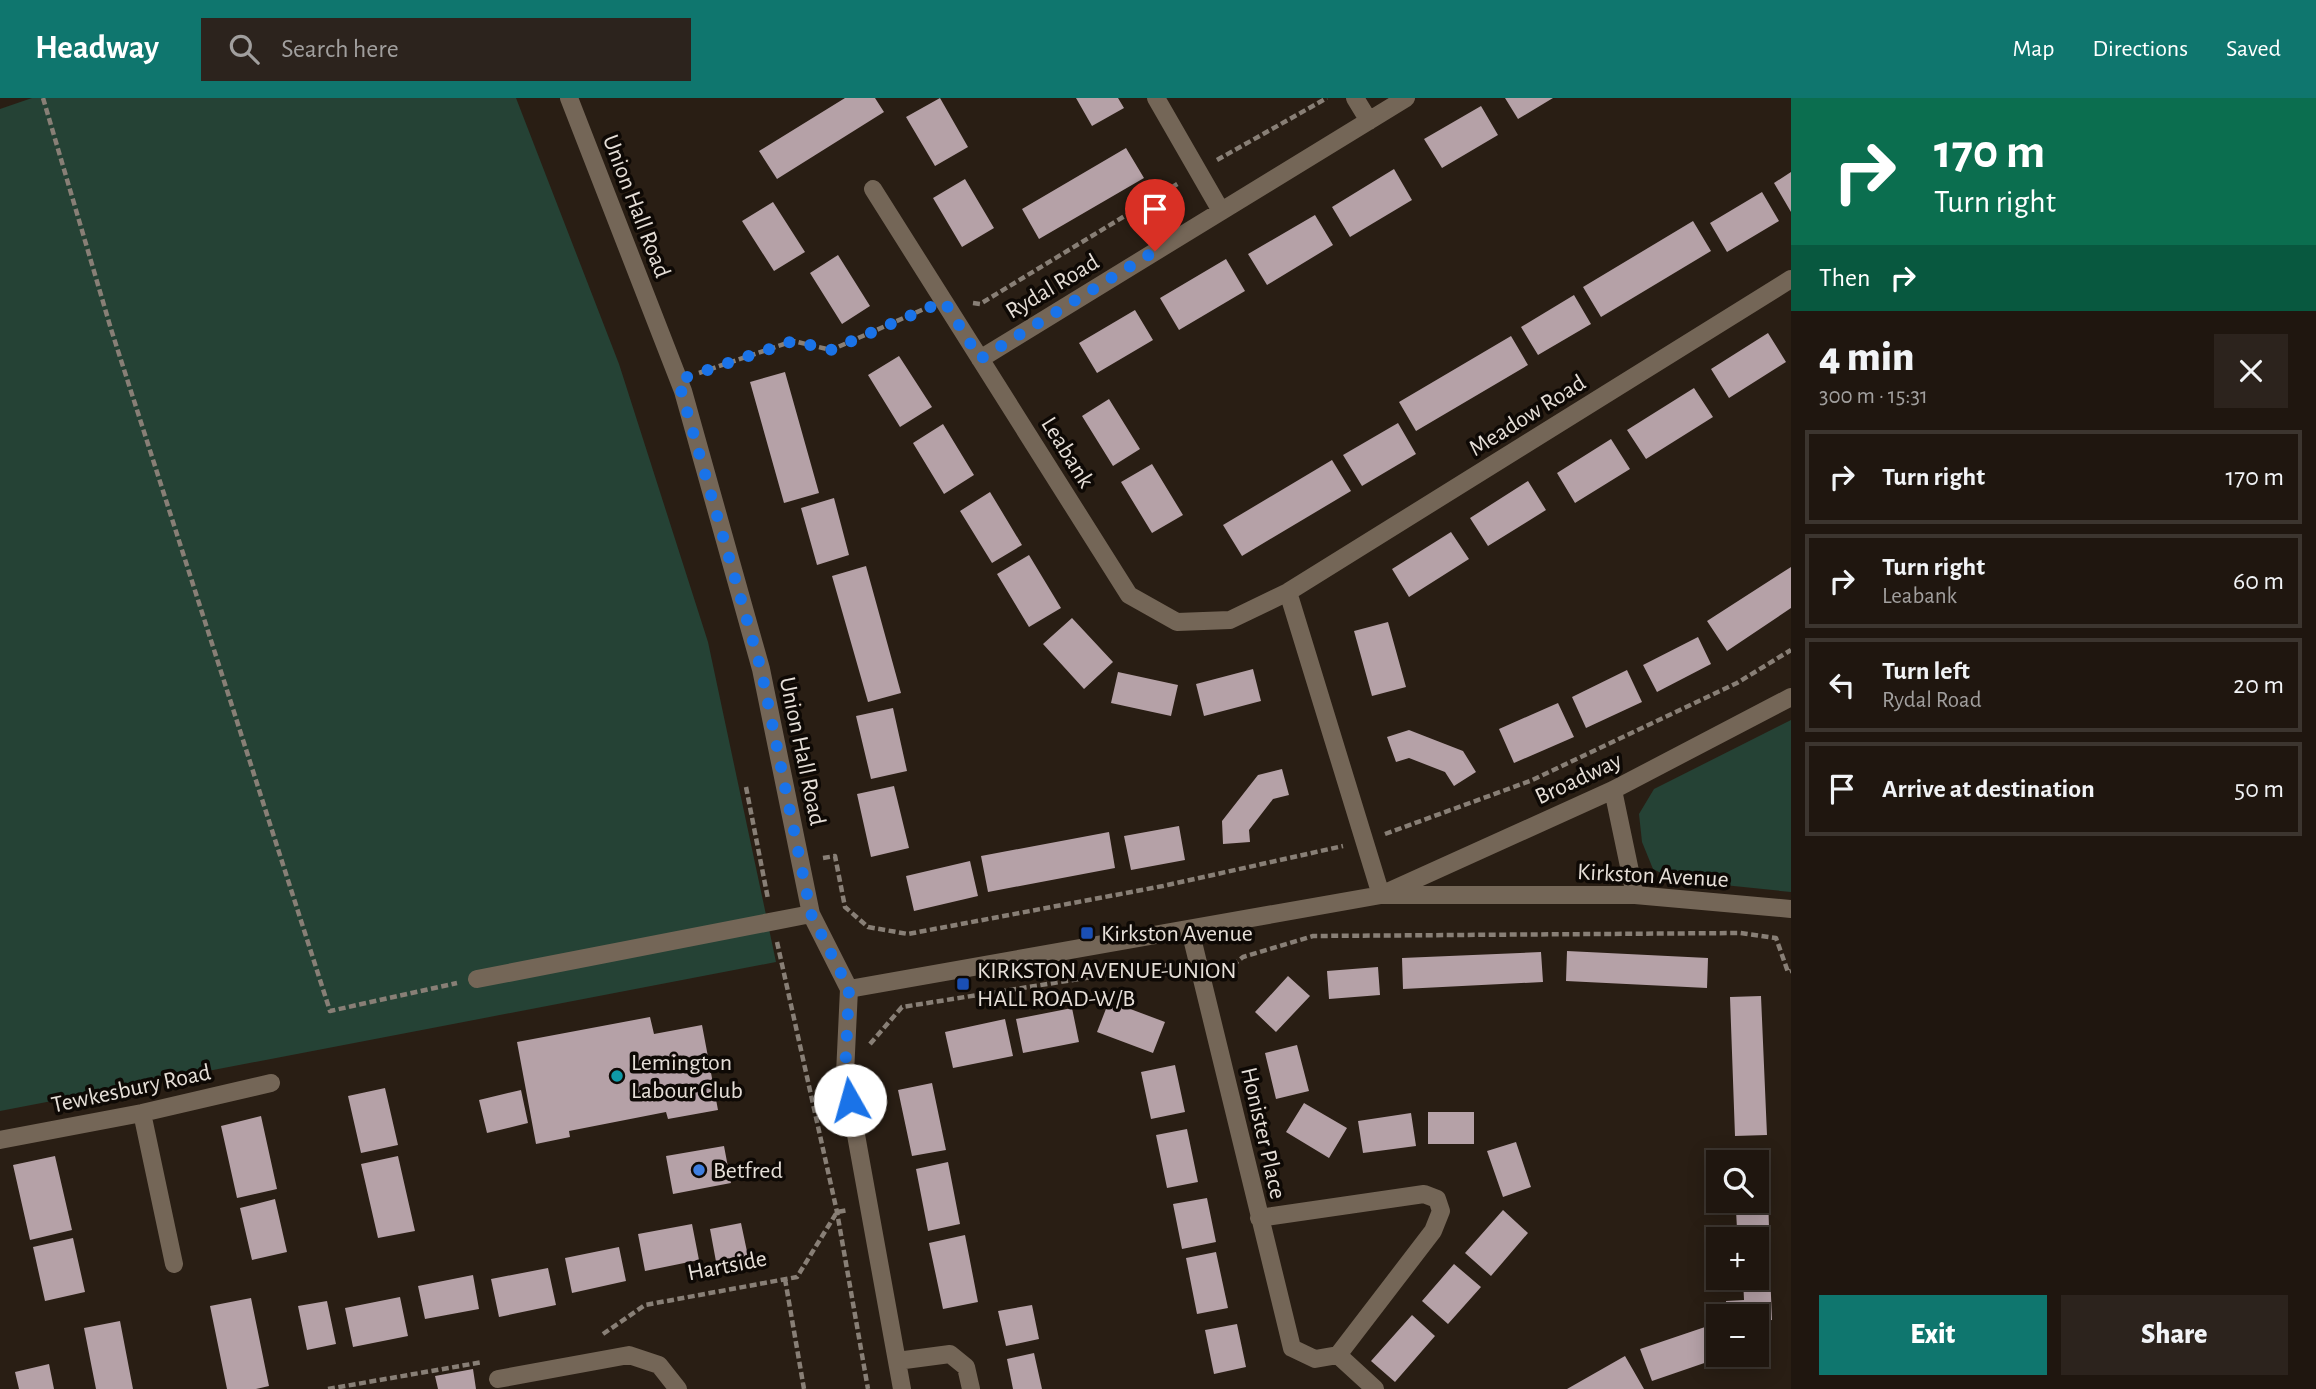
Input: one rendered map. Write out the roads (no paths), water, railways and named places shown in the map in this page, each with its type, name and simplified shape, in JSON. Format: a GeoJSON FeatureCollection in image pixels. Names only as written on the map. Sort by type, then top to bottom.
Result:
{"type":"FeatureCollection","features":[{"type":"Feature","properties":{"kind":"street","name":"Union Hall Road"},"geometry":{"type":"LineString","coordinates":[[569,98],[678,380],[761,669],[811,914],[849,989],[845,1074],[902,1389]]}},
{"type":"Feature","properties":{"kind":"street"},"geometry":{"type":"LineString","coordinates":[[1156,98],[1221,211]]}},
{"type":"Feature","properties":{"kind":"street"},"geometry":{"type":"LineString","coordinates":[[1355,98],[1369,121]]}},
{"type":"Feature","properties":{"kind":"street","name":"Rydal Road"},"geometry":{"type":"LineString","coordinates":[[980,359],[1406,98]]}},
{"type":"Feature","properties":{"kind":"street","name":"Leabank"},"geometry":{"type":"LineString","coordinates":[[873,188],[1129,595],[1177,622],[1230,620],[1288,592]]}},
{"type":"Feature","properties":{"kind":"street","name":"Meadow Road"},"geometry":{"type":"LineString","coordinates":[[1288,592],[1791,279]]}},
{"type":"Feature","properties":{"kind":"street"},"geometry":{"type":"LineString","coordinates":[[1288,592],[1381,895]]}},
{"type":"Feature","properties":{"kind":"street","name":"Broadway"},"geometry":{"type":"LineString","coordinates":[[1381,895],[1612,790],[1791,697]]}},
{"type":"Feature","properties":{"kind":"street"},"geometry":{"type":"LineString","coordinates":[[1612,790],[1635,895]]}},
{"type":"Feature","properties":{"kind":"street","name":"Kirkston Avenue"},"geometry":{"type":"LineString","coordinates":[[849,989],[1381,895],[1635,895],[1791,909]]}},
{"type":"Feature","properties":{"kind":"street"},"geometry":{"type":"LineString","coordinates":[[477,979],[811,914]]}},
{"type":"Feature","properties":{"kind":"street","name":"Honister Place"},"geometry":{"type":"LineString","coordinates":[[1190,930],[1292,1348],[1315,1359],[1338,1356]]}},
{"type":"Feature","properties":{"kind":"street","name":"Tewkesbury Road"},"geometry":{"type":"LineString","coordinates":[[0,1140],[142,1113],[271,1083]]}},
{"type":"Feature","properties":{"kind":"street"},"geometry":{"type":"LineString","coordinates":[[142,1113],[174,1264]]}},
{"type":"Feature","properties":{"kind":"street"},"geometry":{"type":"LineString","coordinates":[[1259,1218],[1424,1194],[1437,1199],[1441,1211],[1433,1231],[1338,1356],[1375,1389]]}},
{"type":"Feature","properties":{"kind":"street"},"geometry":{"type":"LineString","coordinates":[[498,1379],[540,1380],[584,1363],[629,1354],[659,1365],[678,1389]]}},
{"type":"Feature","properties":{"kind":"street"},"geometry":{"type":"LineString","coordinates":[[897,1361],[950,1354],[966,1367],[971,1389]]}},
{"type":"Feature","properties":{"kind":"place","name":"Kirkston Avenue"},"geometry":{"type":"Point","coordinates":[1087,933]}},
{"type":"Feature","properties":{"kind":"place","name":"KIRKSTON AVENUE-UNION HALL ROAD-W/B"},"geometry":{"type":"Point","coordinates":[963,984]}},
{"type":"Feature","properties":{"kind":"place","name":"Lemington Labour Club"},"geometry":{"type":"Point","coordinates":[617,1076]}},
{"type":"Feature","properties":{"kind":"place","name":"Betfred"},"geometry":{"type":"Point","coordinates":[699,1170]}}]}
